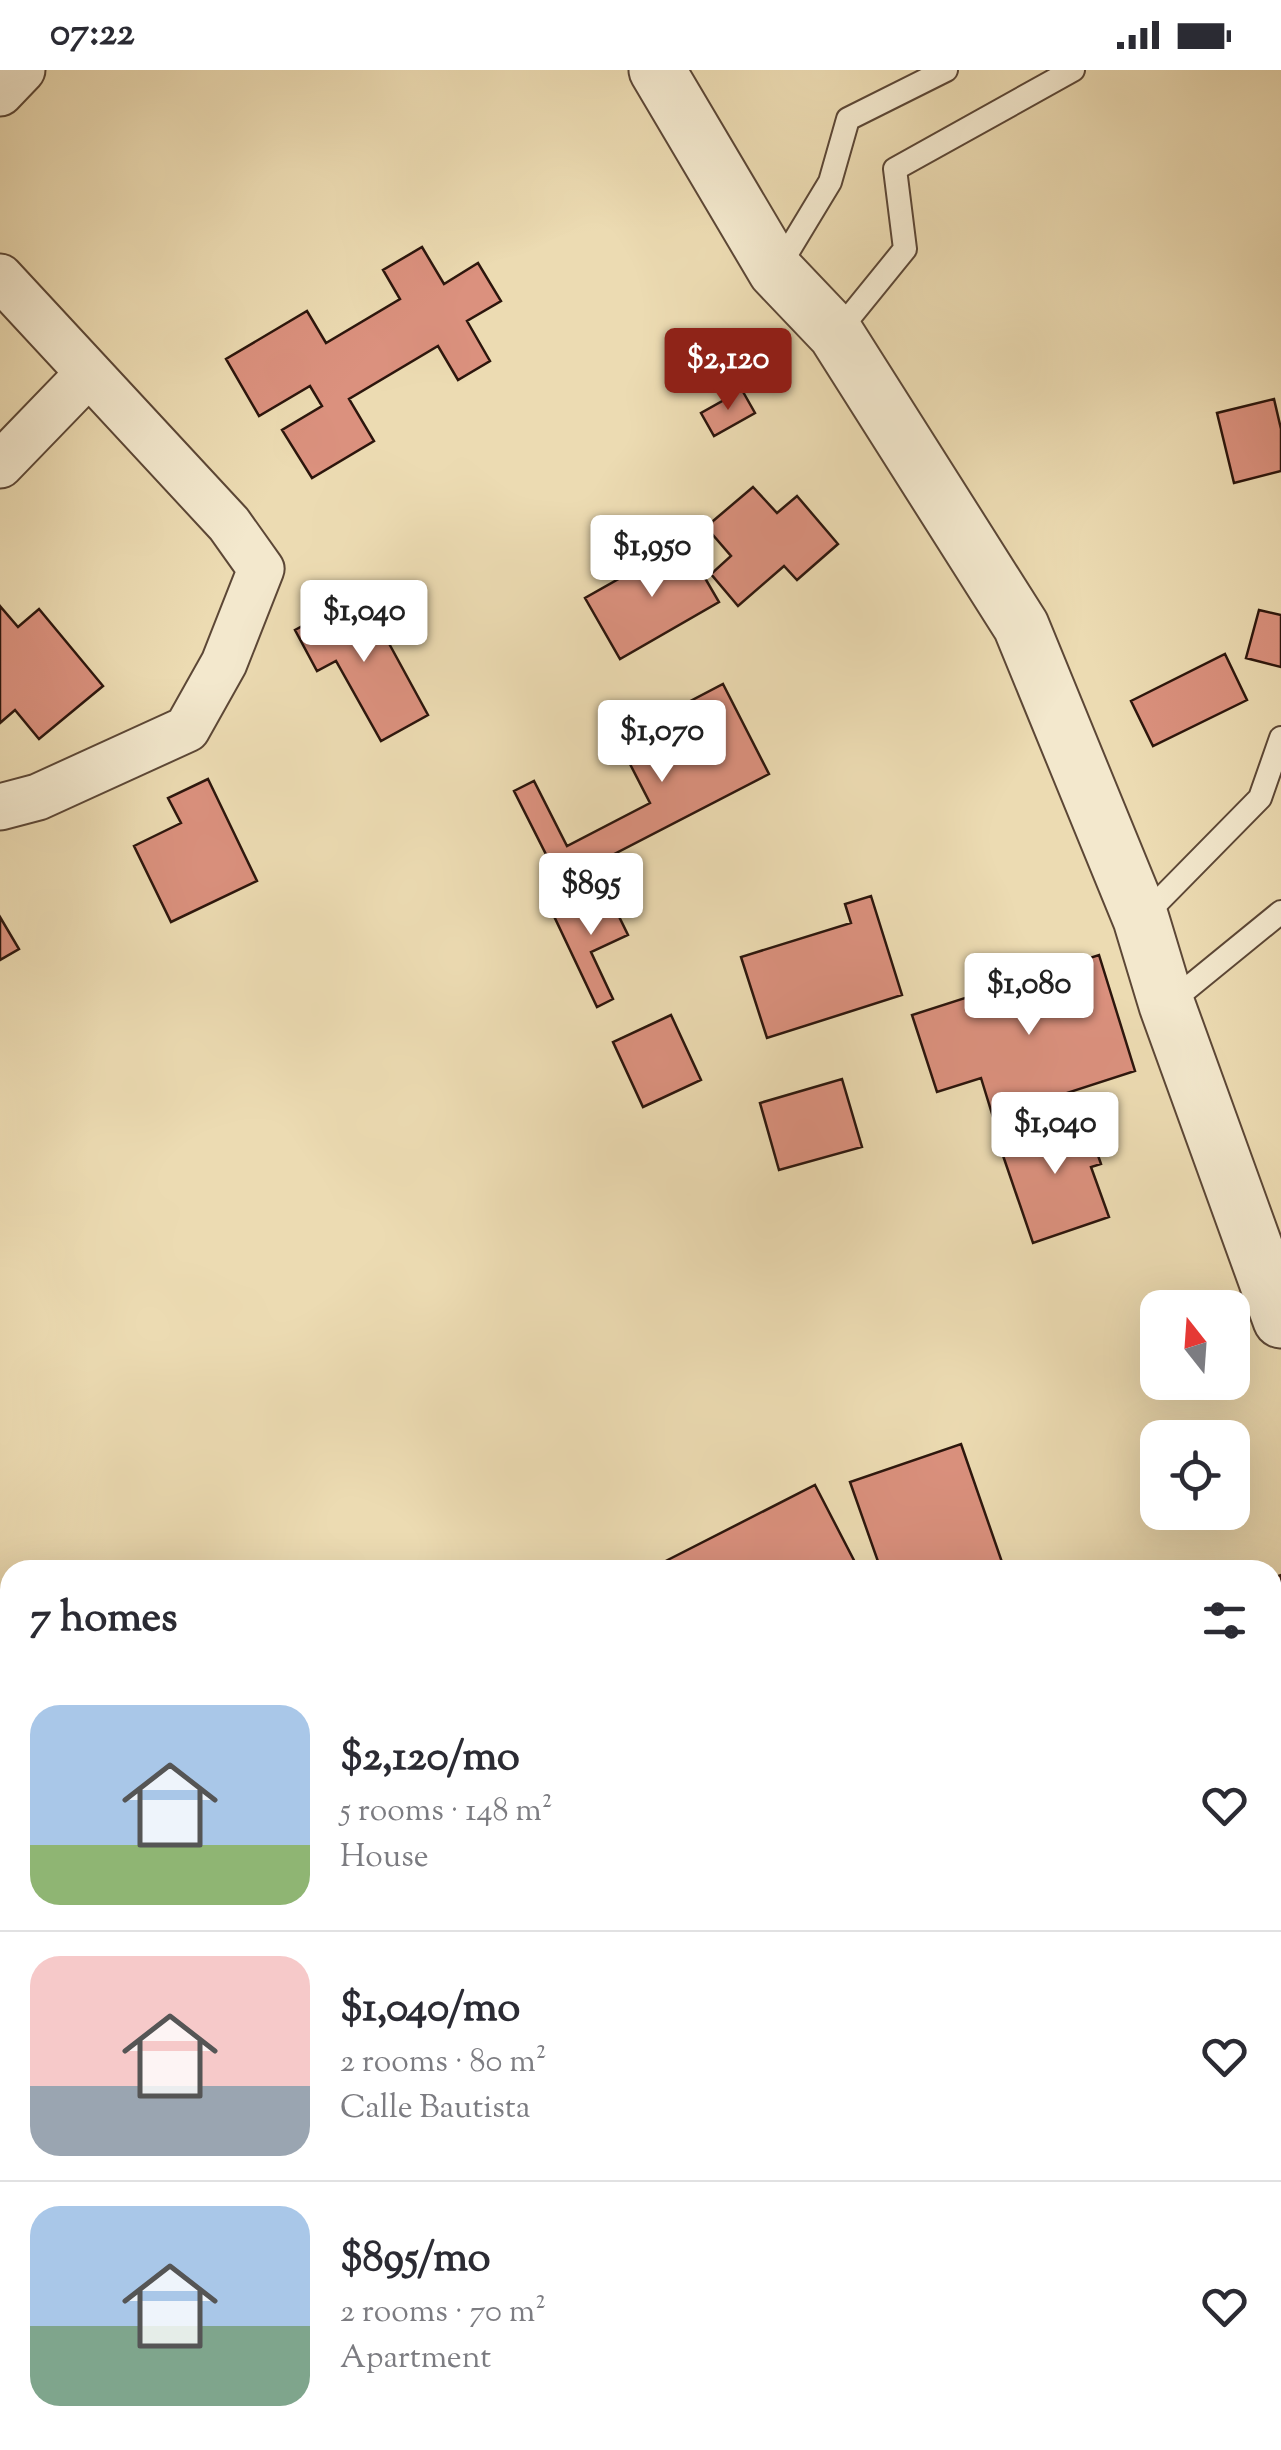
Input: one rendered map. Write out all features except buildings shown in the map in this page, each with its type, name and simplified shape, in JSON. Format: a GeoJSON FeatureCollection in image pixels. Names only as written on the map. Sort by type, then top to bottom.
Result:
{"type":"FeatureCollection","features":[{"type":"Feature","properties":{"kind":"street"},"geometry":{"type":"LineString","coordinates":[[0,93],[22,70]]}},
{"type":"Feature","properties":{"kind":"street"},"geometry":{"type":"LineString","coordinates":[[657,70],[776,271],[836,334],[1021,626],[1140,919],[1167,1005],[1281,1320]]}},
{"type":"Feature","properties":{"kind":"street"},"geometry":{"type":"LineString","coordinates":[[0,277],[229,524],[261,570],[224,663],[188,729],[38,798],[0,806]]}},
{"type":"Feature","properties":{"kind":"street"},"geometry":{"type":"LineString","coordinates":[[0,465],[88,374]]}},
{"type":"Feature","properties":{"kind":"lane"},"geometry":{"type":"LineString","coordinates":[[776,271],[830,182],[848,119],[946,70]]}},
{"type":"Feature","properties":{"kind":"lane"},"geometry":{"type":"LineString","coordinates":[[836,334],[905,248],[895,169],[1074,70]]}},
{"type":"Feature","properties":{"kind":"lane"},"geometry":{"type":"LineString","coordinates":[[1140,919],[1260,798],[1281,738]]}},
{"type":"Feature","properties":{"kind":"lane"},"geometry":{"type":"LineString","coordinates":[[1167,1005],[1281,912]]}}]}
